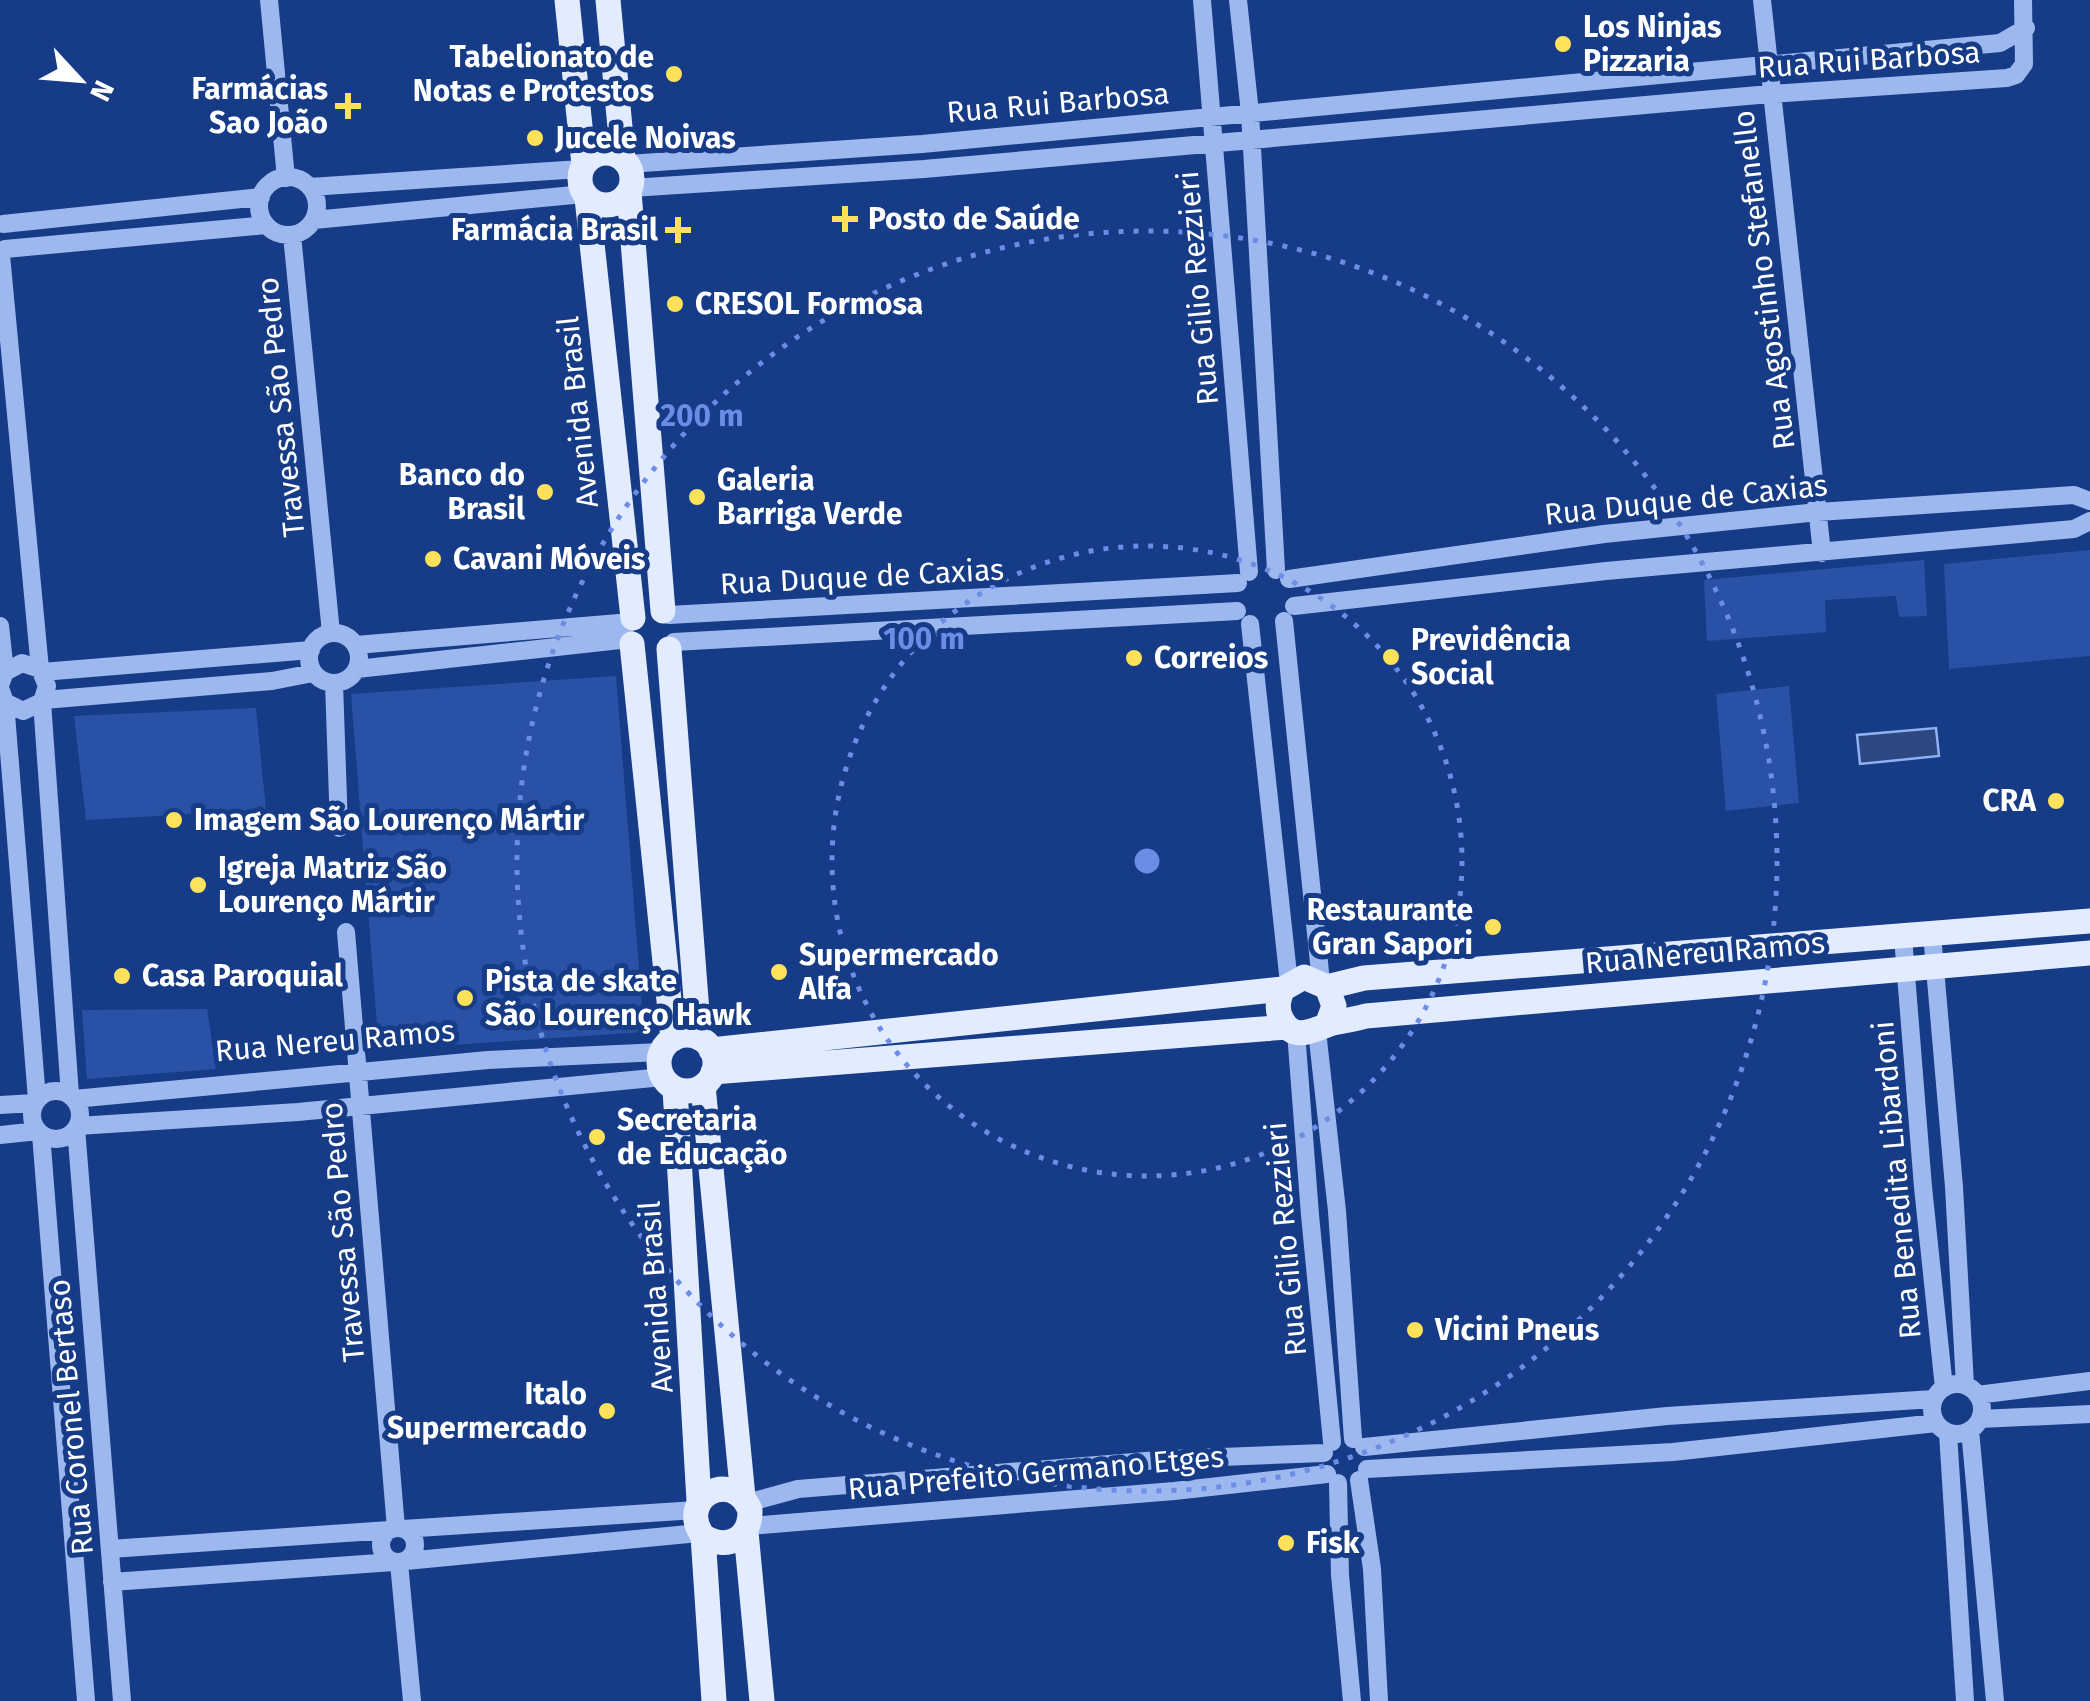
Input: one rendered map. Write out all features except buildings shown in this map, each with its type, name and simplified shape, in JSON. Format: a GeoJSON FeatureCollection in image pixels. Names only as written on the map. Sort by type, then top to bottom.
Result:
{"type":"FeatureCollection","features":[{"type":"Feature","properties":{"kind":"main road","name":"Avenida Brasil"},"geometry":{"type":"LineString","coordinates":[[567,0],[631,631],[668,1064],[714,1701]]}},
{"type":"Feature","properties":{"kind":"main road"},"geometry":{"type":"LineString","coordinates":[[608,0],[628,176],[666,613],[676,628],[672,646],[762,1701]]}},
{"type":"Feature","properties":{"kind":"main road"},"geometry":{"type":"LineString","coordinates":[[607,152],[628,176],[617,203],[609,206],[601,206],[584,182],[590,158],[607,152]]}},
{"type":"Feature","properties":{"kind":"main road"},"geometry":{"type":"LineString","coordinates":[[666,613],[650,608],[631,631],[649,656],[672,646]]}},
{"type":"Feature","properties":{"kind":"main road","name":"Rua Nereu Ramos"},"geometry":{"type":"LineString","coordinates":[[1324,984],[2090,921]]}},
{"type":"Feature","properties":{"kind":"main road","name":"Rua Nereu Ramos"},"geometry":{"type":"LineString","coordinates":[[707,1062],[1307,1029],[1366,1016],[2090,953]]}},
{"type":"Feature","properties":{"kind":"main road"},"geometry":{"type":"LineString","coordinates":[[707,1062],[1286,986],[1304,978],[1324,984],[1334,1006],[1307,1029],[1278,1009],[1286,986]]}},
{"type":"Feature","properties":{"kind":"main road"},"geometry":{"type":"LineString","coordinates":[[690,1036],[707,1062],[694,1090],[668,1064],[690,1036]]}},
{"type":"Feature","properties":{"kind":"main road"},"geometry":{"type":"LineString","coordinates":[[720,1489],[728,1489],[746,1514],[725,1544],[699,1520],[705,1495],[720,1489]]}},
{"type":"Feature","properties":{"kind":"street"},"geometry":{"type":"LineString","coordinates":[[269,0],[286,178]]}},
{"type":"Feature","properties":{"kind":"street","name":"Rua Gilio Rezzieri"},"geometry":{"type":"LineString","coordinates":[[1202,0],[1244,578]]}},
{"type":"Feature","properties":{"kind":"street","name":"Rua Gilio Rezzieri"},"geometry":{"type":"LineString","coordinates":[[1238,0],[1250,113],[1283,574]]}},
{"type":"Feature","properties":{"kind":"street","name":"Rua Agostinho Stefanello"},"geometry":{"type":"LineString","coordinates":[[1762,0],[1822,552]]}},
{"type":"Feature","properties":{"kind":"street"},"geometry":{"type":"LineString","coordinates":[[2023,0],[2026,28]]}},
{"type":"Feature","properties":{"kind":"street","name":"Rua Rui Barbosa"},"geometry":{"type":"LineString","coordinates":[[628,176],[1211,116],[2000,44],[2026,28]]}},
{"type":"Feature","properties":{"kind":"street","name":"Rua Rui Barbosa"},"geometry":{"type":"LineString","coordinates":[[628,176],[924,169],[1770,94],[2008,78],[2016,75],[2024,64],[2026,28]]}},
{"type":"Feature","properties":{"kind":"street"},"geometry":{"type":"LineString","coordinates":[[1915,51],[1916,83]]}},
{"type":"Feature","properties":{"kind":"street"},"geometry":{"type":"LineString","coordinates":[[922,144],[924,169]]}},
{"type":"Feature","properties":{"kind":"street"},"geometry":{"type":"LineString","coordinates":[[286,178],[304,182],[310,188],[317,203],[309,227],[282,235],[266,225],[259,207],[270,184],[286,178]]}},
{"type":"Feature","properties":{"kind":"street"},"geometry":{"type":"LineString","coordinates":[[310,188],[584,182]]}},
{"type":"Feature","properties":{"kind":"street"},"geometry":{"type":"LineString","coordinates":[[314,220],[584,182]]}},
{"type":"Feature","properties":{"kind":"street"},"geometry":{"type":"LineString","coordinates":[[76,1127],[80,1114],[72,1097],[43,701],[48,686],[41,671],[2,253],[7,241],[2,223],[261,197]]}},
{"type":"Feature","properties":{"kind":"street"},"geometry":{"type":"LineString","coordinates":[[2,253],[266,225]]}},
{"type":"Feature","properties":{"kind":"street","name":"Travessa São Pedro"},"geometry":{"type":"LineString","coordinates":[[292,235],[331,633]]}},
{"type":"Feature","properties":{"kind":"street","name":"Rua Duque de Caxias"},"geometry":{"type":"LineString","coordinates":[[1283,574],[1818,512],[2074,494],[2090,501]]}},
{"type":"Feature","properties":{"kind":"street","name":"Rua Duque de Caxias"},"geometry":{"type":"LineString","coordinates":[[1289,613],[1606,571],[2074,528],[2090,521]]}},
{"type":"Feature","properties":{"kind":"street"},"geometry":{"type":"LineString","coordinates":[[1604,534],[1606,571]]}},
{"type":"Feature","properties":{"kind":"street"},"geometry":{"type":"LineString","coordinates":[[1286,986],[1244,618],[1235,602],[1244,578],[1262,567],[1283,574],[1295,596],[1289,613],[1324,984]]}},
{"type":"Feature","properties":{"kind":"street","name":"Rua Duque de Caxias"},"geometry":{"type":"LineString","coordinates":[[666,613],[1244,578]]}},
{"type":"Feature","properties":{"kind":"street"},"geometry":{"type":"LineString","coordinates":[[1244,618],[1267,628],[1289,613]]}},
{"type":"Feature","properties":{"kind":"street","name":"Rua Duque de Caxias"},"geometry":{"type":"LineString","coordinates":[[672,646],[1244,618]]}},
{"type":"Feature","properties":{"kind":"street"},"geometry":{"type":"LineString","coordinates":[[0,626],[36,1101],[32,1121],[39,1133]]}},
{"type":"Feature","properties":{"kind":"street"},"geometry":{"type":"LineString","coordinates":[[356,646],[631,631]]}},
{"type":"Feature","properties":{"kind":"street"},"geometry":{"type":"LineString","coordinates":[[357,669],[631,631]]}},
{"type":"Feature","properties":{"kind":"street"},"geometry":{"type":"LineString","coordinates":[[331,633],[346,635],[356,646],[359,661],[348,679],[334,684],[319,678],[310,665],[310,650],[318,638],[331,633]]}},
{"type":"Feature","properties":{"kind":"street"},"geometry":{"type":"LineString","coordinates":[[2,687],[22,663],[41,671],[310,650]]}},
{"type":"Feature","properties":{"kind":"street"},"geometry":{"type":"LineString","coordinates":[[2,687],[23,711],[43,701],[272,681],[314,672]]}},
{"type":"Feature","properties":{"kind":"street"},"geometry":{"type":"LineString","coordinates":[[334,684],[339,828]]}},
{"type":"Feature","properties":{"kind":"street","name":"Travessa São Pedro"},"geometry":{"type":"LineString","coordinates":[[346,932],[396,1529]]}},
{"type":"Feature","properties":{"kind":"street","name":"Rua Benedita Libardoni"},"geometry":{"type":"LineString","coordinates":[[1932,934],[1971,1390]]}},
{"type":"Feature","properties":{"kind":"street","name":"Rua Benedita Libardoni"},"geometry":{"type":"LineString","coordinates":[[1903,937],[1939,1394]]}},
{"type":"Feature","properties":{"kind":"street","name":"Rua Gilio Rezzieri"},"geometry":{"type":"LineString","coordinates":[[1307,1029],[1338,1211],[1363,1474]]}},
{"type":"Feature","properties":{"kind":"street","name":"Rua Gilio Rezzieri"},"geometry":{"type":"LineString","coordinates":[[1307,1029],[1310,1215],[1328,1448],[1323,1468],[1332,1479]]}},
{"type":"Feature","properties":{"kind":"street"},"geometry":{"type":"LineString","coordinates":[[488,1060],[488,1094]]}},
{"type":"Feature","properties":{"kind":"street","name":"Rua Nereu Ramos"},"geometry":{"type":"LineString","coordinates":[[72,1097],[488,1060],[668,1064]]}},
{"type":"Feature","properties":{"kind":"street"},"geometry":{"type":"LineString","coordinates":[[0,1134],[39,1133],[55,1139],[76,1127],[488,1094],[668,1064]]}},
{"type":"Feature","properties":{"kind":"street"},"geometry":{"type":"LineString","coordinates":[[0,1104],[36,1101],[56,1090],[72,1097]]}},
{"type":"Feature","properties":{"kind":"street","name":"Rua Coronel Bertaso"},"geometry":{"type":"LineString","coordinates":[[76,1127],[122,1701]]}},
{"type":"Feature","properties":{"kind":"street","name":"Rua Coronel Bertaso"},"geometry":{"type":"LineString","coordinates":[[39,1133],[86,1701]]}},
{"type":"Feature","properties":{"kind":"street"},"geometry":{"type":"LineString","coordinates":[[1923,1187],[1954,1187]]}},
{"type":"Feature","properties":{"kind":"street"},"geometry":{"type":"LineString","coordinates":[[57,1344],[93,1342]]}},
{"type":"Feature","properties":{"kind":"street"},"geometry":{"type":"LineString","coordinates":[[1359,1443],[2090,1380]]}},
{"type":"Feature","properties":{"kind":"street"},"geometry":{"type":"LineString","coordinates":[[1971,1390],[1982,1410],[1975,1424],[1994,1701]]}},
{"type":"Feature","properties":{"kind":"street"},"geometry":{"type":"LineString","coordinates":[[1939,1394],[1932,1416],[1942,1428],[1965,1701]]}},
{"type":"Feature","properties":{"kind":"street"},"geometry":{"type":"LineString","coordinates":[[1380,1701],[1363,1474],[1674,1452],[2090,1414]]}},
{"type":"Feature","properties":{"kind":"street"},"geometry":{"type":"LineString","coordinates":[[1667,1416],[1674,1452]]}},
{"type":"Feature","properties":{"kind":"street","name":"Rua Prefeito Germano Etges"},"geometry":{"type":"LineString","coordinates":[[746,1514],[798,1488],[1359,1443]]}},
{"type":"Feature","properties":{"kind":"street"},"geometry":{"type":"LineString","coordinates":[[1171,1459],[1174,1491]]}},
{"type":"Feature","properties":{"kind":"street","name":"Rua Prefeito Germano Etges"},"geometry":{"type":"LineString","coordinates":[[746,1514],[1174,1491],[1363,1474]]}},
{"type":"Feature","properties":{"kind":"street"},"geometry":{"type":"LineString","coordinates":[[1332,1479],[1352,1701]]}},
{"type":"Feature","properties":{"kind":"street"},"geometry":{"type":"LineString","coordinates":[[110,1549],[396,1529],[699,1520]]}},
{"type":"Feature","properties":{"kind":"street"},"geometry":{"type":"LineString","coordinates":[[112,1582],[399,1562],[699,1520]]}},
{"type":"Feature","properties":{"kind":"street"},"geometry":{"type":"LineString","coordinates":[[396,1529],[413,1537],[415,1544],[414,1550],[399,1562],[382,1553],[380,1547],[384,1534],[396,1529]]}},
{"type":"Feature","properties":{"kind":"street"},"geometry":{"type":"LineString","coordinates":[[399,1562],[412,1701]]}},
{"type":"Feature","properties":{"kind":"street"},"geometry":{"type":"LineString","coordinates":[[1340,1575],[1372,1570]]}},
{"type":"Feature","properties":{"kind":"shaded area"},"geometry":{"type":"Polygon","coordinates":[[[2090,550],[2090,656],[1949,669],[1944,564],[2090,550]]]}},
{"type":"Feature","properties":{"kind":"shaded area"},"geometry":{"type":"Polygon","coordinates":[[[1924,560],[1927,616],[1899,617],[1896,596],[1825,600],[1826,632],[1707,641],[1704,580],[1924,560]]]}},
{"type":"Feature","properties":{"kind":"shaded area"},"geometry":{"type":"Polygon","coordinates":[[[616,676],[644,1032],[379,1050],[351,694],[616,676]]]}},
{"type":"Feature","properties":{"kind":"shaded area"},"geometry":{"type":"Polygon","coordinates":[[[1789,686],[1799,803],[1726,811],[1716,694],[1789,686]]]}},
{"type":"Feature","properties":{"kind":"shaded area"},"geometry":{"type":"Polygon","coordinates":[[[256,708],[266,810],[86,820],[74,716],[256,708]]]}},
{"type":"Feature","properties":{"kind":"shaded area"},"geometry":{"type":"Polygon","coordinates":[[[1936,728],[1939,756],[1860,764],[1857,735],[1936,728]]]}},
{"type":"Feature","properties":{"kind":"shaded area"},"geometry":{"type":"Polygon","coordinates":[[[207,1009],[216,1069],[87,1079],[82,1010],[207,1009]]]}},
{"type":"Feature","properties":{"kind":"place","name":"Los Ninjas Pizzaria"},"geometry":{"type":"Point","coordinates":[1563,44]}},
{"type":"Feature","properties":{"kind":"place","name":"Tabelionato de Notas e Protestos"},"geometry":{"type":"Point","coordinates":[674,74]}},
{"type":"Feature","properties":{"kind":"place","name":"Farmácias Sao João"},"geometry":{"type":"Point","coordinates":[348,106]}},
{"type":"Feature","properties":{"kind":"place","name":"Jucele Noivas"},"geometry":{"type":"Point","coordinates":[535,138]}},
{"type":"Feature","properties":{"kind":"place","name":"Posto de Saúde"},"geometry":{"type":"Point","coordinates":[845,219]}},
{"type":"Feature","properties":{"kind":"place","name":"Farmácia Brasil"},"geometry":{"type":"Point","coordinates":[678,230]}},
{"type":"Feature","properties":{"kind":"place","name":"CRESOL Formosa"},"geometry":{"type":"Point","coordinates":[675,304]}},
{"type":"Feature","properties":{"kind":"place","name":"Banco do Brasil"},"geometry":{"type":"Point","coordinates":[545,492]}},
{"type":"Feature","properties":{"kind":"place","name":"Galeria Barriga Verde"},"geometry":{"type":"Point","coordinates":[697,497]}},
{"type":"Feature","properties":{"kind":"place","name":"Cavani Móveis"},"geometry":{"type":"Point","coordinates":[433,559]}},
{"type":"Feature","properties":{"kind":"place","name":"Previdência Social"},"geometry":{"type":"Point","coordinates":[1391,657]}},
{"type":"Feature","properties":{"kind":"place","name":"Correios"},"geometry":{"type":"Point","coordinates":[1134,658]}},
{"type":"Feature","properties":{"kind":"place","name":"CRA"},"geometry":{"type":"Point","coordinates":[2056,801]}},
{"type":"Feature","properties":{"kind":"place","name":"Imagem São Lourenço Mártir"},"geometry":{"type":"Point","coordinates":[174,820]}},
{"type":"Feature","properties":{"kind":"place","name":"Igreja Matriz São Lourenço Mártir"},"geometry":{"type":"Point","coordinates":[198,885]}},
{"type":"Feature","properties":{"kind":"place","name":"Restaurante Gran Sapori"},"geometry":{"type":"Point","coordinates":[1493,927]}},
{"type":"Feature","properties":{"kind":"place","name":"Supermercado Alfa"},"geometry":{"type":"Point","coordinates":[779,972]}},
{"type":"Feature","properties":{"kind":"place","name":"Casa Paroquial"},"geometry":{"type":"Point","coordinates":[122,976]}},
{"type":"Feature","properties":{"kind":"place","name":"Pista de skate São Lourenço Hawk"},"geometry":{"type":"Point","coordinates":[465,998]}},
{"type":"Feature","properties":{"kind":"place","name":"Secretaria de Educação"},"geometry":{"type":"Point","coordinates":[597,1137]}},
{"type":"Feature","properties":{"kind":"place","name":"Vicini Pneus"},"geometry":{"type":"Point","coordinates":[1415,1330]}},
{"type":"Feature","properties":{"kind":"place","name":"Italo Supermercado"},"geometry":{"type":"Point","coordinates":[607,1411]}},
{"type":"Feature","properties":{"kind":"place","name":"Fisk"},"geometry":{"type":"Point","coordinates":[1286,1543]}}]}
